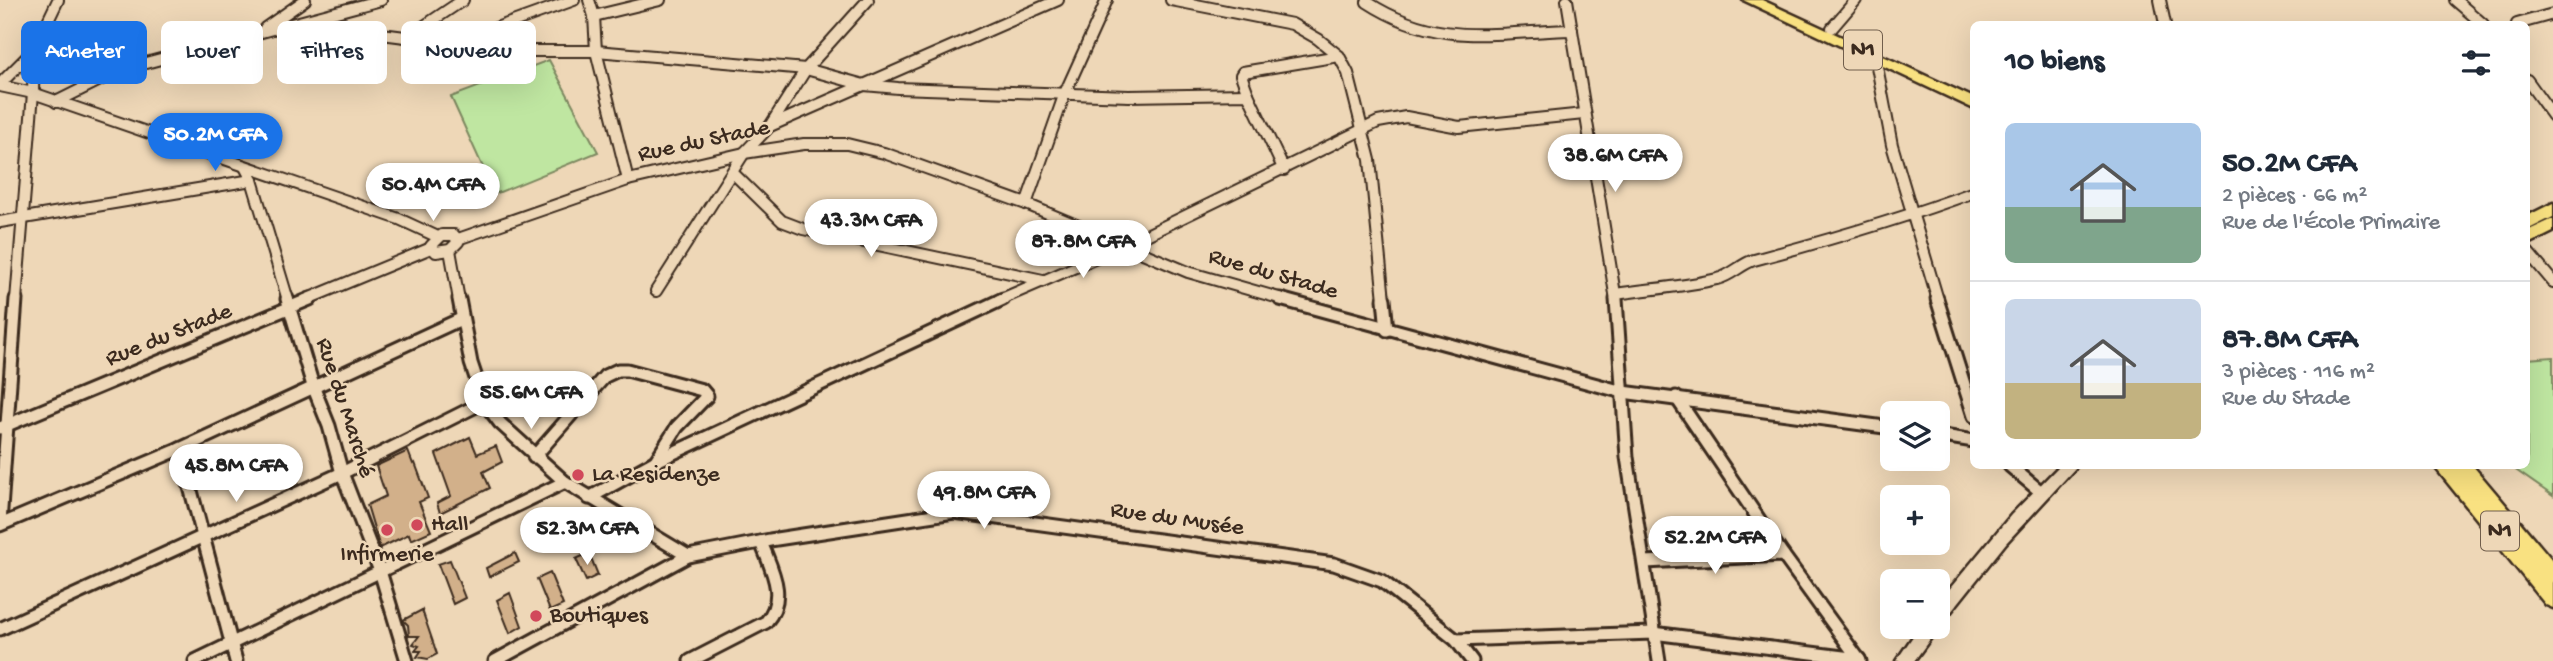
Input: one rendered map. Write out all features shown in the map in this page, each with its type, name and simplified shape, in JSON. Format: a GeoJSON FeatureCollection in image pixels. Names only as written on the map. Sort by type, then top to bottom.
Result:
{"type":"FeatureCollection","features":[{"type":"Feature","properties":{"kind":"main road","name":"N1"},"geometry":{"type":"LineString","coordinates":[[1750,0],[1970,91]]}},
{"type":"Feature","properties":{"kind":"main road","name":"N1"},"geometry":{"type":"LineString","coordinates":[[1771,0],[1832,28],[1970,102]]}},
{"type":"Feature","properties":{"kind":"main road"},"geometry":{"type":"LineString","coordinates":[[2530,222],[2553,209]]}},
{"type":"Feature","properties":{"kind":"main road"},"geometry":{"type":"LineString","coordinates":[[2530,237],[2553,225]]}},
{"type":"Feature","properties":{"kind":"main road","name":"N1"},"geometry":{"type":"LineString","coordinates":[[2446,469],[2515,549],[2553,600]]}},
{"type":"Feature","properties":{"kind":"main road","name":"N1"},"geometry":{"type":"LineString","coordinates":[[2464,469],[2553,576]]}},
{"type":"Feature","properties":{"kind":"street"},"geometry":{"type":"LineString","coordinates":[[46,21],[58,0]]}},
{"type":"Feature","properties":{"kind":"street"},"geometry":{"type":"LineString","coordinates":[[263,30],[305,0]]}},
{"type":"Feature","properties":{"kind":"street"},"geometry":{"type":"LineString","coordinates":[[304,21],[381,0]]}},
{"type":"Feature","properties":{"kind":"street"},"geometry":{"type":"LineString","coordinates":[[432,21],[463,0]]}},
{"type":"Feature","properties":{"kind":"street"},"geometry":{"type":"LineString","coordinates":[[515,21],[574,0]]}},
{"type":"Feature","properties":{"kind":"street"},"geometry":{"type":"LineString","coordinates":[[589,0],[594,16],[596,51],[628,180]]}},
{"type":"Feature","properties":{"kind":"street"},"geometry":{"type":"LineString","coordinates":[[594,16],[660,0]]}},
{"type":"Feature","properties":{"kind":"street"},"geometry":{"type":"LineString","coordinates":[[656,291],[744,153],[769,126],[806,69],[868,0]]}},
{"type":"Feature","properties":{"kind":"street"},"geometry":{"type":"LineString","coordinates":[[769,126],[1058,0]]}},
{"type":"Feature","properties":{"kind":"street"},"geometry":{"type":"LineString","coordinates":[[1026,204],[1065,93],[1107,0]]}},
{"type":"Feature","properties":{"kind":"street"},"geometry":{"type":"LineString","coordinates":[[1171,0],[1292,24],[1309,33],[1339,56],[1348,73],[1370,160],[1387,330]]}},
{"type":"Feature","properties":{"kind":"street"},"geometry":{"type":"LineString","coordinates":[[1567,0],[1616,294],[1627,457],[1645,562],[1653,633],[1660,661]]}},
{"type":"Feature","properties":{"kind":"street"},"geometry":{"type":"LineString","coordinates":[[1832,28],[1856,0]]}},
{"type":"Feature","properties":{"kind":"street"},"geometry":{"type":"LineString","coordinates":[[2160,0],[2164,21]]}},
{"type":"Feature","properties":{"kind":"street"},"geometry":{"type":"LineString","coordinates":[[2455,0],[2480,21]]}},
{"type":"Feature","properties":{"kind":"street"},"geometry":{"type":"LineString","coordinates":[[1367,2],[1392,18],[1440,33],[1464,36],[1572,30]]}},
{"type":"Feature","properties":{"kind":"street"},"geometry":{"type":"LineString","coordinates":[[2528,21],[2553,14]]}},
{"type":"Feature","properties":{"kind":"street"},"geometry":{"type":"LineString","coordinates":[[536,51],[596,51],[806,69],[864,85],[1129,96],[1248,94]]}},
{"type":"Feature","properties":{"kind":"street"},"geometry":{"type":"LineString","coordinates":[[1877,53],[1892,145],[1911,216],[1970,403]]}},
{"type":"Feature","properties":{"kind":"street"},"geometry":{"type":"LineString","coordinates":[[1284,170],[1241,75],[1243,72],[1339,56]]}},
{"type":"Feature","properties":{"kind":"street"},"geometry":{"type":"LineString","coordinates":[[56,102],[132,68],[161,60]]}},
{"type":"Feature","properties":{"kind":"street"},"geometry":{"type":"LineString","coordinates":[[0,85],[21,63]]}},
{"type":"Feature","properties":{"kind":"street"},"geometry":{"type":"LineString","coordinates":[[33,84],[3,427],[0,524],[180,449],[461,319]]}},
{"type":"Feature","properties":{"kind":"street"},"geometry":{"type":"LineString","coordinates":[[2530,84],[2553,116]]}},
{"type":"Feature","properties":{"kind":"street"},"geometry":{"type":"LineString","coordinates":[[0,85],[33,93],[399,219],[438,237]]}},
{"type":"Feature","properties":{"kind":"street"},"geometry":{"type":"LineString","coordinates":[[589,498],[654,462],[1124,246],[1284,170],[1377,122],[1406,117],[1459,127],[1584,114]]}},
{"type":"Feature","properties":{"kind":"street","name":"Rue du Stade"},"geometry":{"type":"LineString","coordinates":[[458,239],[628,180],[744,153],[804,144],[847,144],[884,153],[1026,204],[1188,272],[1387,330],[1623,392],[1880,426]]}},
{"type":"Feature","properties":{"kind":"street","name":"Rue du Marché"},"geometry":{"type":"LineString","coordinates":[[245,167],[252,180],[313,387],[329,426],[342,474],[380,571],[407,661]]}},
{"type":"Feature","properties":{"kind":"street"},"geometry":{"type":"LineString","coordinates":[[733,173],[776,216],[803,229],[1043,281]]}},
{"type":"Feature","properties":{"kind":"street"},"geometry":{"type":"LineString","coordinates":[[0,222],[252,180]]}},
{"type":"Feature","properties":{"kind":"street"},"geometry":{"type":"LineString","coordinates":[[1616,294],[1718,279],[1732,274],[1750,261],[1823,243],[1859,229],[1911,216],[1970,194]]}},
{"type":"Feature","properties":{"kind":"street"},"geometry":{"type":"LineString","coordinates":[[451,234],[458,239],[450,250],[440,253],[431,248],[438,237],[451,234]]}},
{"type":"Feature","properties":{"kind":"street","name":"Rue du Stade"},"geometry":{"type":"LineString","coordinates":[[3,427],[431,248]]}},
{"type":"Feature","properties":{"kind":"street"},"geometry":{"type":"LineString","coordinates":[[450,250],[461,319],[484,402],[513,437],[565,482],[688,556]]}},
{"type":"Feature","properties":{"kind":"street"},"geometry":{"type":"LineString","coordinates":[[2530,255],[2553,282]]}},
{"type":"Feature","properties":{"kind":"street"},"geometry":{"type":"LineString","coordinates":[[534,457],[606,376],[628,369],[702,390],[707,396],[677,427],[654,462]]}},
{"type":"Feature","properties":{"kind":"street"},"geometry":{"type":"LineString","coordinates":[[1676,397],[1783,555],[1859,660]]}},
{"type":"Feature","properties":{"kind":"street"},"geometry":{"type":"LineString","coordinates":[[0,628],[342,474],[484,402]]}},
{"type":"Feature","properties":{"kind":"street"},"geometry":{"type":"LineString","coordinates":[[1950,437],[1970,439]]}},
{"type":"Feature","properties":{"kind":"street"},"geometry":{"type":"LineString","coordinates":[[180,449],[236,661]]}},
{"type":"Feature","properties":{"kind":"street"},"geometry":{"type":"LineString","coordinates":[[2014,469],[2041,492]]}},
{"type":"Feature","properties":{"kind":"street"},"geometry":{"type":"LineString","coordinates":[[1950,601],[2041,492],[2066,469]]}},
{"type":"Feature","properties":{"kind":"street"},"geometry":{"type":"LineString","coordinates":[[195,661],[565,482]]}},
{"type":"Feature","properties":{"kind":"street","name":"Rue du Musée"},"geometry":{"type":"LineString","coordinates":[[495,661],[688,556],[954,512],[1334,564],[1381,581],[1456,640],[1472,661]]}},
{"type":"Feature","properties":{"kind":"street"},"geometry":{"type":"LineString","coordinates":[[690,661],[766,622],[774,615],[780,597],[761,542]]}},
{"type":"Feature","properties":{"kind":"street"},"geometry":{"type":"LineString","coordinates":[[1645,562],[1783,555]]}},
{"type":"Feature","properties":{"kind":"street"},"geometry":{"type":"LineString","coordinates":[[1456,640],[1653,633],[1859,660]]}},
{"type":"Feature","properties":{"kind":"street"},"geometry":{"type":"LineString","coordinates":[[1904,661],[1920,639]]}},
{"type":"Feature","properties":{"kind":"green space"},"geometry":{"type":"Polygon","coordinates":[[[549,60],[598,152],[495,194],[451,97],[485,84],[536,84],[536,65],[549,60]]]}},
{"type":"Feature","properties":{"kind":"green space"},"geometry":{"type":"Polygon","coordinates":[[[2553,357],[2553,496],[2514,469],[2530,469],[2530,359],[2553,357]]]}},
{"type":"Feature","properties":{"kind":"building"},"geometry":{"type":"Polygon","coordinates":[[[470,437],[477,454],[496,446],[502,462],[483,472],[490,488],[440,513],[437,503],[451,496],[436,454],[470,437]]]}},
{"type":"Feature","properties":{"kind":"building"},"geometry":{"type":"Polygon","coordinates":[[[408,451],[428,498],[419,502],[431,531],[411,540],[409,534],[380,548],[367,505],[386,496],[376,466],[408,451]]]}},
{"type":"Feature","properties":{"kind":"building"},"geometry":{"type":"Polygon","coordinates":[[[594,516],[602,535],[590,541],[582,522],[594,516]]]}},
{"type":"Feature","properties":{"kind":"building"},"geometry":{"type":"Polygon","coordinates":[[[515,553],[519,562],[489,577],[486,568],[515,553]]]}},
{"type":"Feature","properties":{"kind":"building"},"geometry":{"type":"Polygon","coordinates":[[[589,553],[598,575],[586,581],[576,559],[589,553]]]}},
{"type":"Feature","properties":{"kind":"building"},"geometry":{"type":"Polygon","coordinates":[[[450,560],[465,598],[453,604],[438,564],[450,560]]]}},
{"type":"Feature","properties":{"kind":"building"},"geometry":{"type":"Polygon","coordinates":[[[550,573],[563,605],[550,611],[537,579],[550,573]]]}},
{"type":"Feature","properties":{"kind":"building"},"geometry":{"type":"Polygon","coordinates":[[[510,593],[522,626],[510,633],[497,600],[510,593]]]}},
{"type":"Feature","properties":{"kind":"building"},"geometry":{"type":"Polygon","coordinates":[[[422,610],[437,654],[428,659],[417,657],[421,651],[415,651],[419,646],[413,644],[419,636],[409,636],[408,625],[403,620],[422,610]]]}},
{"type":"Feature","properties":{"kind":"place","name":"La Residenze"},"geometry":{"type":"Point","coordinates":[578,475]}},
{"type":"Feature","properties":{"kind":"place","name":"Hall"},"geometry":{"type":"Point","coordinates":[417,525]}},
{"type":"Feature","properties":{"kind":"place","name":"Infirmerie"},"geometry":{"type":"Point","coordinates":[387,530]}},
{"type":"Feature","properties":{"kind":"place","name":"Boutiques"},"geometry":{"type":"Point","coordinates":[536,616]}}]}
